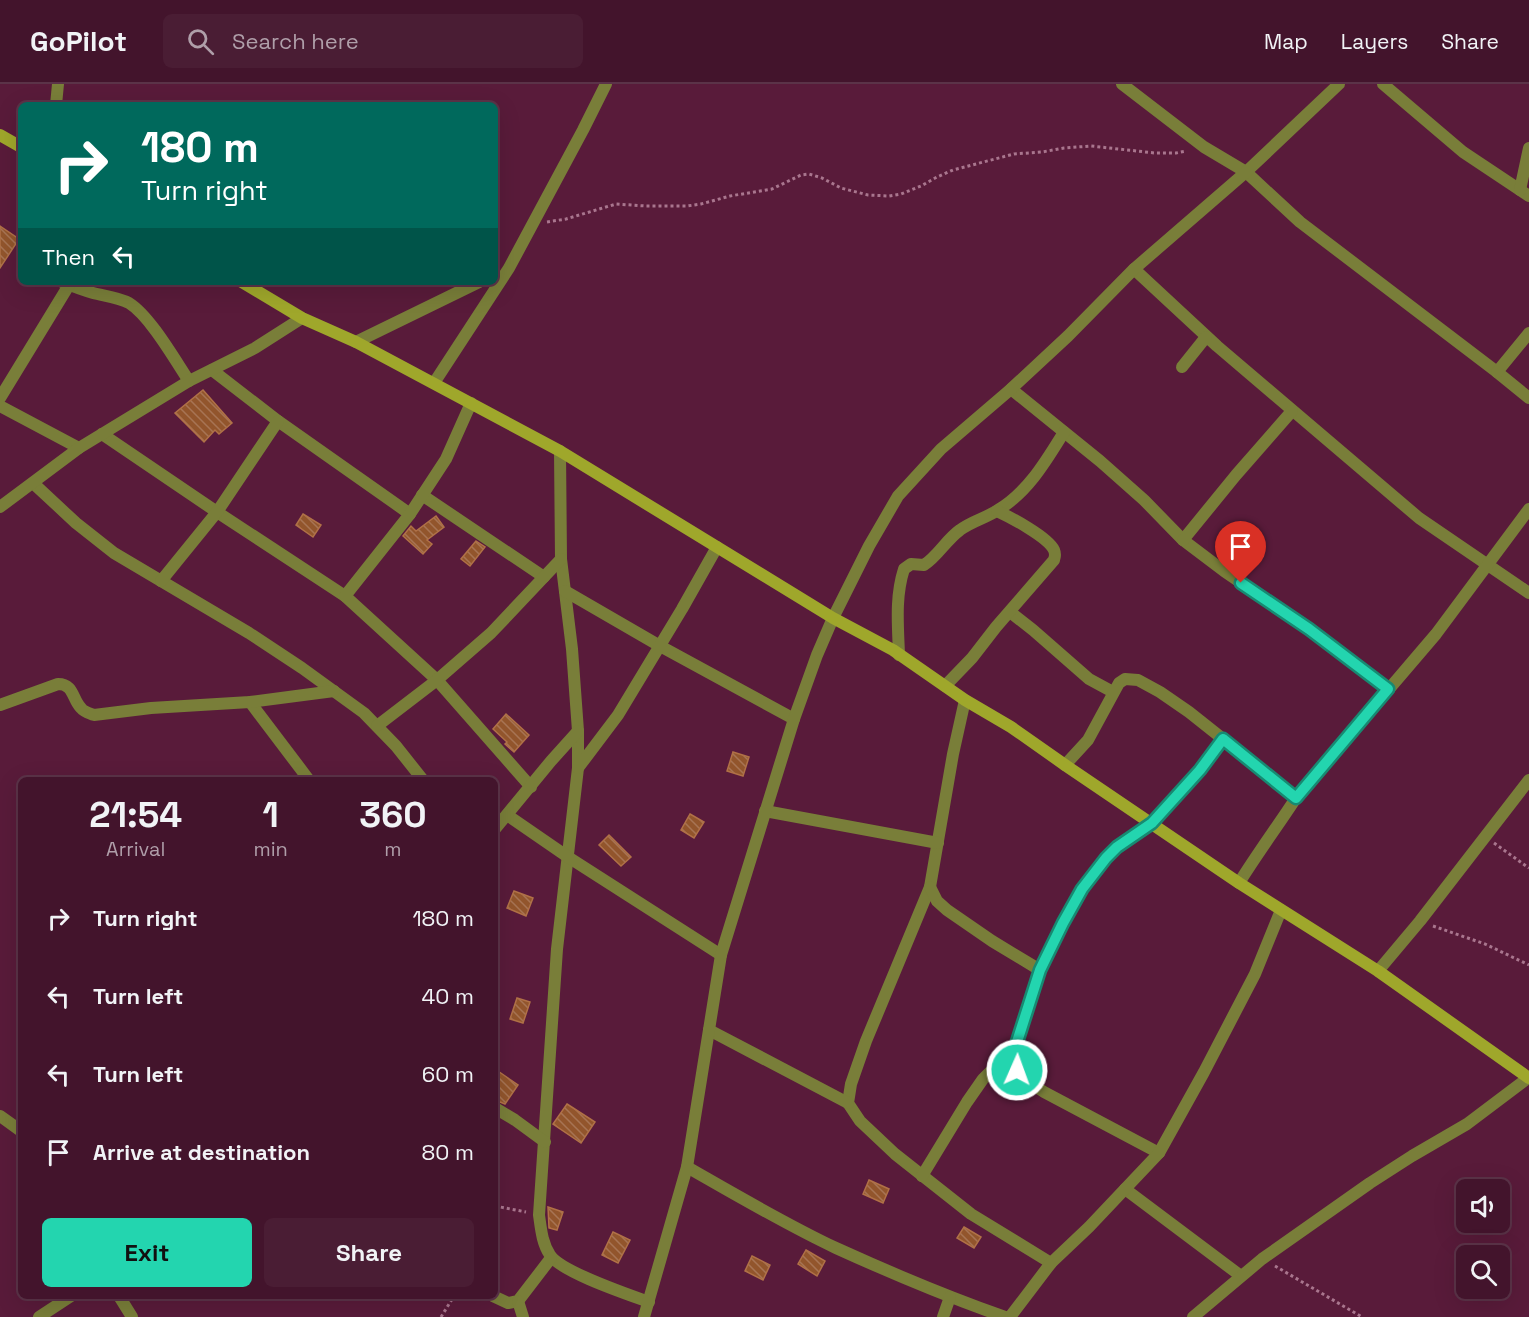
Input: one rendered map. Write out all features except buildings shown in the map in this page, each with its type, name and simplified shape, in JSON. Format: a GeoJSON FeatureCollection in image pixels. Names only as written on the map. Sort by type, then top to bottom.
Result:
{"type":"FeatureCollection","features":[{"type":"Feature","properties":{"kind":"street"},"geometry":{"type":"LineString","coordinates":[[56,102],[58,84]]}},
{"type":"Feature","properties":{"kind":"street"},"geometry":{"type":"LineString","coordinates":[[498,285],[533,224],[606,84]]}},
{"type":"Feature","properties":{"kind":"street"},"geometry":{"type":"LineString","coordinates":[[1122,84],[1204,147],[1246,172],[1300,222],[1529,398]]}},
{"type":"Feature","properties":{"kind":"street"},"geometry":{"type":"LineString","coordinates":[[646,1316],[687,1167],[721,955],[794,719],[817,655],[869,546],[898,496],[941,449],[1011,389],[1068,336],[1134,269],[1246,172],[1338,84]]}},
{"type":"Feature","properties":{"kind":"street"},"geometry":{"type":"LineString","coordinates":[[1383,84],[1463,152],[1524,193],[1529,148]]}},
{"type":"Feature","properties":{"kind":"street"},"geometry":{"type":"LineString","coordinates":[[0,135],[18,145]]}},
{"type":"Feature","properties":{"kind":"street"},"geometry":{"type":"LineString","coordinates":[[498,274],[509,268]]}},
{"type":"Feature","properties":{"kind":"street"},"geometry":{"type":"LineString","coordinates":[[1134,269],[1206,337],[1419,518],[1529,593]]}},
{"type":"Feature","properties":{"kind":"street"},"geometry":{"type":"LineString","coordinates":[[0,398],[64,285]]}},
{"type":"Feature","properties":{"kind":"street"},"geometry":{"type":"LineString","coordinates":[[71,285],[130,304],[144,317],[162,340],[189,381]]}},
{"type":"Feature","properties":{"kind":"street"},"geometry":{"type":"LineString","coordinates":[[247,285],[302,318],[356,342],[560,451],[833,618],[899,654],[965,700],[1011,727],[1239,883],[1378,971],[1528,1078],[1467,1124],[1370,1183],[1262,1258],[1193,1317]]}},
{"type":"Feature","properties":{"kind":"street"},"geometry":{"type":"LineString","coordinates":[[356,342],[473,285]]}},
{"type":"Feature","properties":{"kind":"street"},"geometry":{"type":"LineString","coordinates":[[434,383],[498,285]]}},
{"type":"Feature","properties":{"kind":"street"},"geometry":{"type":"LineString","coordinates":[[0,507],[79,448],[189,381],[255,348],[302,318]]}},
{"type":"Feature","properties":{"kind":"street"},"geometry":{"type":"LineString","coordinates":[[1497,372],[1529,333]]}},
{"type":"Feature","properties":{"kind":"street"},"geometry":{"type":"LineString","coordinates":[[1182,367],[1206,337]]}},
{"type":"Feature","properties":{"kind":"street"},"geometry":{"type":"LineString","coordinates":[[212,370],[278,421],[410,514]]}},
{"type":"Feature","properties":{"kind":"street"},"geometry":{"type":"LineString","coordinates":[[1011,389],[1100,460],[1183,540],[1309,629],[1388,689]]}},
{"type":"Feature","properties":{"kind":"street"},"geometry":{"type":"LineString","coordinates":[[345,596],[410,514],[446,459],[471,403]]}},
{"type":"Feature","properties":{"kind":"street"},"geometry":{"type":"LineString","coordinates":[[0,406],[79,448]]}},
{"type":"Feature","properties":{"kind":"street"},"geometry":{"type":"LineString","coordinates":[[1183,540],[1292,411]]}},
{"type":"Feature","properties":{"kind":"street"},"geometry":{"type":"LineString","coordinates":[[161,581],[217,512],[278,421]]}},
{"type":"Feature","properties":{"kind":"street"},"geometry":{"type":"LineString","coordinates":[[899,654],[897,608],[900,580],[904,569],[911,564],[924,566],[960,530],[997,511],[1015,497],[1032,480],[1064,432]]}},
{"type":"Feature","properties":{"kind":"street"},"geometry":{"type":"LineString","coordinates":[[102,434],[345,596],[437,680],[531,787]]}},
{"type":"Feature","properties":{"kind":"street"},"geometry":{"type":"LineString","coordinates":[[560,451],[561,560],[572,649],[578,731],[578,768],[557,949],[539,1215],[542,1241],[551,1258],[568,1270],[648,1302]]}},
{"type":"Feature","properties":{"kind":"street"},"geometry":{"type":"LineString","coordinates":[[33,483],[114,553],[249,633],[364,713],[396,746],[421,777]]}},
{"type":"Feature","properties":{"kind":"street"},"geometry":{"type":"LineString","coordinates":[[422,495],[544,577]]}},
{"type":"Feature","properties":{"kind":"street"},"geometry":{"type":"LineString","coordinates":[[1239,883],[1296,798],[1436,634],[1529,509]]}},
{"type":"Feature","properties":{"kind":"street"},"geometry":{"type":"LineString","coordinates":[[945,686],[972,658],[1054,560],[1055,551],[1037,534],[1015,519],[997,511]]}},
{"type":"Feature","properties":{"kind":"street"},"geometry":{"type":"LineString","coordinates":[[578,768],[618,714],[717,547]]}},
{"type":"Feature","properties":{"kind":"street"},"geometry":{"type":"LineString","coordinates":[[377,726],[437,680],[491,633],[561,560]]}},
{"type":"Feature","properties":{"kind":"street"},"geometry":{"type":"LineString","coordinates":[[564,591],[794,719]]}},
{"type":"Feature","properties":{"kind":"street"},"geometry":{"type":"LineString","coordinates":[[1010,612],[1089,679],[1113,692]]}},
{"type":"Feature","properties":{"kind":"street"},"geometry":{"type":"LineString","coordinates":[[1065,765],[1088,740],[1119,683],[1125,679],[1138,680],[1160,692],[1223,739],[1296,798]]}},
{"type":"Feature","properties":{"kind":"street"},"geometry":{"type":"LineString","coordinates":[[2,701],[58,684],[65,684],[70,688],[80,708],[94,714],[250,702],[334,691]]}},
{"type":"Feature","properties":{"kind":"street"},"geometry":{"type":"LineString","coordinates":[[848,1103],[850,1084],[866,1041],[930,887],[953,754],[965,700]]}},
{"type":"Feature","properties":{"kind":"street"},"geometry":{"type":"LineString","coordinates":[[250,702],[307,777]]}},
{"type":"Feature","properties":{"kind":"street"},"geometry":{"type":"LineString","coordinates":[[498,826],[578,731]]}},
{"type":"Feature","properties":{"kind":"street"},"geometry":{"type":"LineString","coordinates":[[1159,1153],[1044,1092],[1026,1080],[1017,1070],[1014,1057],[1040,970],[1082,889],[1117,847],[1152,823],[1200,770],[1223,739]]}},
{"type":"Feature","properties":{"kind":"street"},"geometry":{"type":"LineString","coordinates":[[1378,971],[1420,921],[1529,780]]}},
{"type":"Feature","properties":{"kind":"street"},"geometry":{"type":"LineString","coordinates":[[765,811],[938,843]]}},
{"type":"Feature","properties":{"kind":"street"},"geometry":{"type":"LineString","coordinates":[[507,815],[721,955]]}},
{"type":"Feature","properties":{"kind":"street"},"geometry":{"type":"LineString","coordinates":[[930,887],[937,901],[947,910],[1040,970]]}},
{"type":"Feature","properties":{"kind":"street"},"geometry":{"type":"LineString","coordinates":[[687,1167],[835,1247],[950,1297],[1007,1317],[1051,1263],[1089,1227],[1159,1153],[1255,974],[1281,910]]}},
{"type":"Feature","properties":{"kind":"street"},"geometry":{"type":"LineString","coordinates":[[709,1030],[848,1103],[860,1121],[895,1154],[971,1215],[1051,1263]]}},
{"type":"Feature","properties":{"kind":"street"},"geometry":{"type":"LineString","coordinates":[[922,1176],[983,1079],[996,1066],[1014,1057]]}},
{"type":"Feature","properties":{"kind":"street"},"geometry":{"type":"LineString","coordinates":[[498,1110],[545,1142]]}},
{"type":"Feature","properties":{"kind":"street"},"geometry":{"type":"LineString","coordinates":[[0,1116],[18,1129]]}},
{"type":"Feature","properties":{"kind":"street"},"geometry":{"type":"LineString","coordinates":[[1125,1189],[1241,1276]]}},
{"type":"Feature","properties":{"kind":"street"},"geometry":{"type":"LineString","coordinates":[[498,1298],[508,1303],[518,1301],[551,1258]]}},
{"type":"Feature","properties":{"kind":"street"},"geometry":{"type":"LineString","coordinates":[[943,1317],[950,1297]]}},
{"type":"Feature","properties":{"kind":"street"},"geometry":{"type":"LineString","coordinates":[[39,1317],[66,1299]]}},
{"type":"Feature","properties":{"kind":"street"},"geometry":{"type":"LineString","coordinates":[[121,1299],[132,1317]]}},
{"type":"Feature","properties":{"kind":"street"},"geometry":{"type":"LineString","coordinates":[[518,1301],[523,1317]]}},
{"type":"Feature","properties":{"kind":"path"},"geometry":{"type":"LineString","coordinates":[[533,224],[566,219],[616,204],[646,206],[701,204],[730,196],[772,189],[801,175],[810,174],[842,188],[868,195],[889,196],[911,190],[953,170],[1014,154],[1091,146],[1155,153],[1176,153],[1204,147]]}},
{"type":"Feature","properties":{"kind":"path"},"geometry":{"type":"LineString","coordinates":[[1485,837],[1529,868]]}},
{"type":"Feature","properties":{"kind":"path"},"geometry":{"type":"LineString","coordinates":[[1420,921],[1485,944],[1529,965]]}},
{"type":"Feature","properties":{"kind":"path"},"geometry":{"type":"LineString","coordinates":[[498,1207],[539,1215]]}},
{"type":"Feature","properties":{"kind":"path"},"geometry":{"type":"LineString","coordinates":[[1262,1258],[1362,1317]]}},
{"type":"Feature","properties":{"kind":"path"},"geometry":{"type":"LineString","coordinates":[[441,1317],[452,1299]]}},
{"type":"Feature","properties":{"kind":"route"},"geometry":{"type":"LineString","coordinates":[[1017,1070],[1014,1057],[1016,1045],[1040,970],[1082,889],[1106,858],[1117,847],[1152,823],[1200,770],[1223,739],[1296,798],[1388,689],[1309,629],[1241,583]]}}]}
